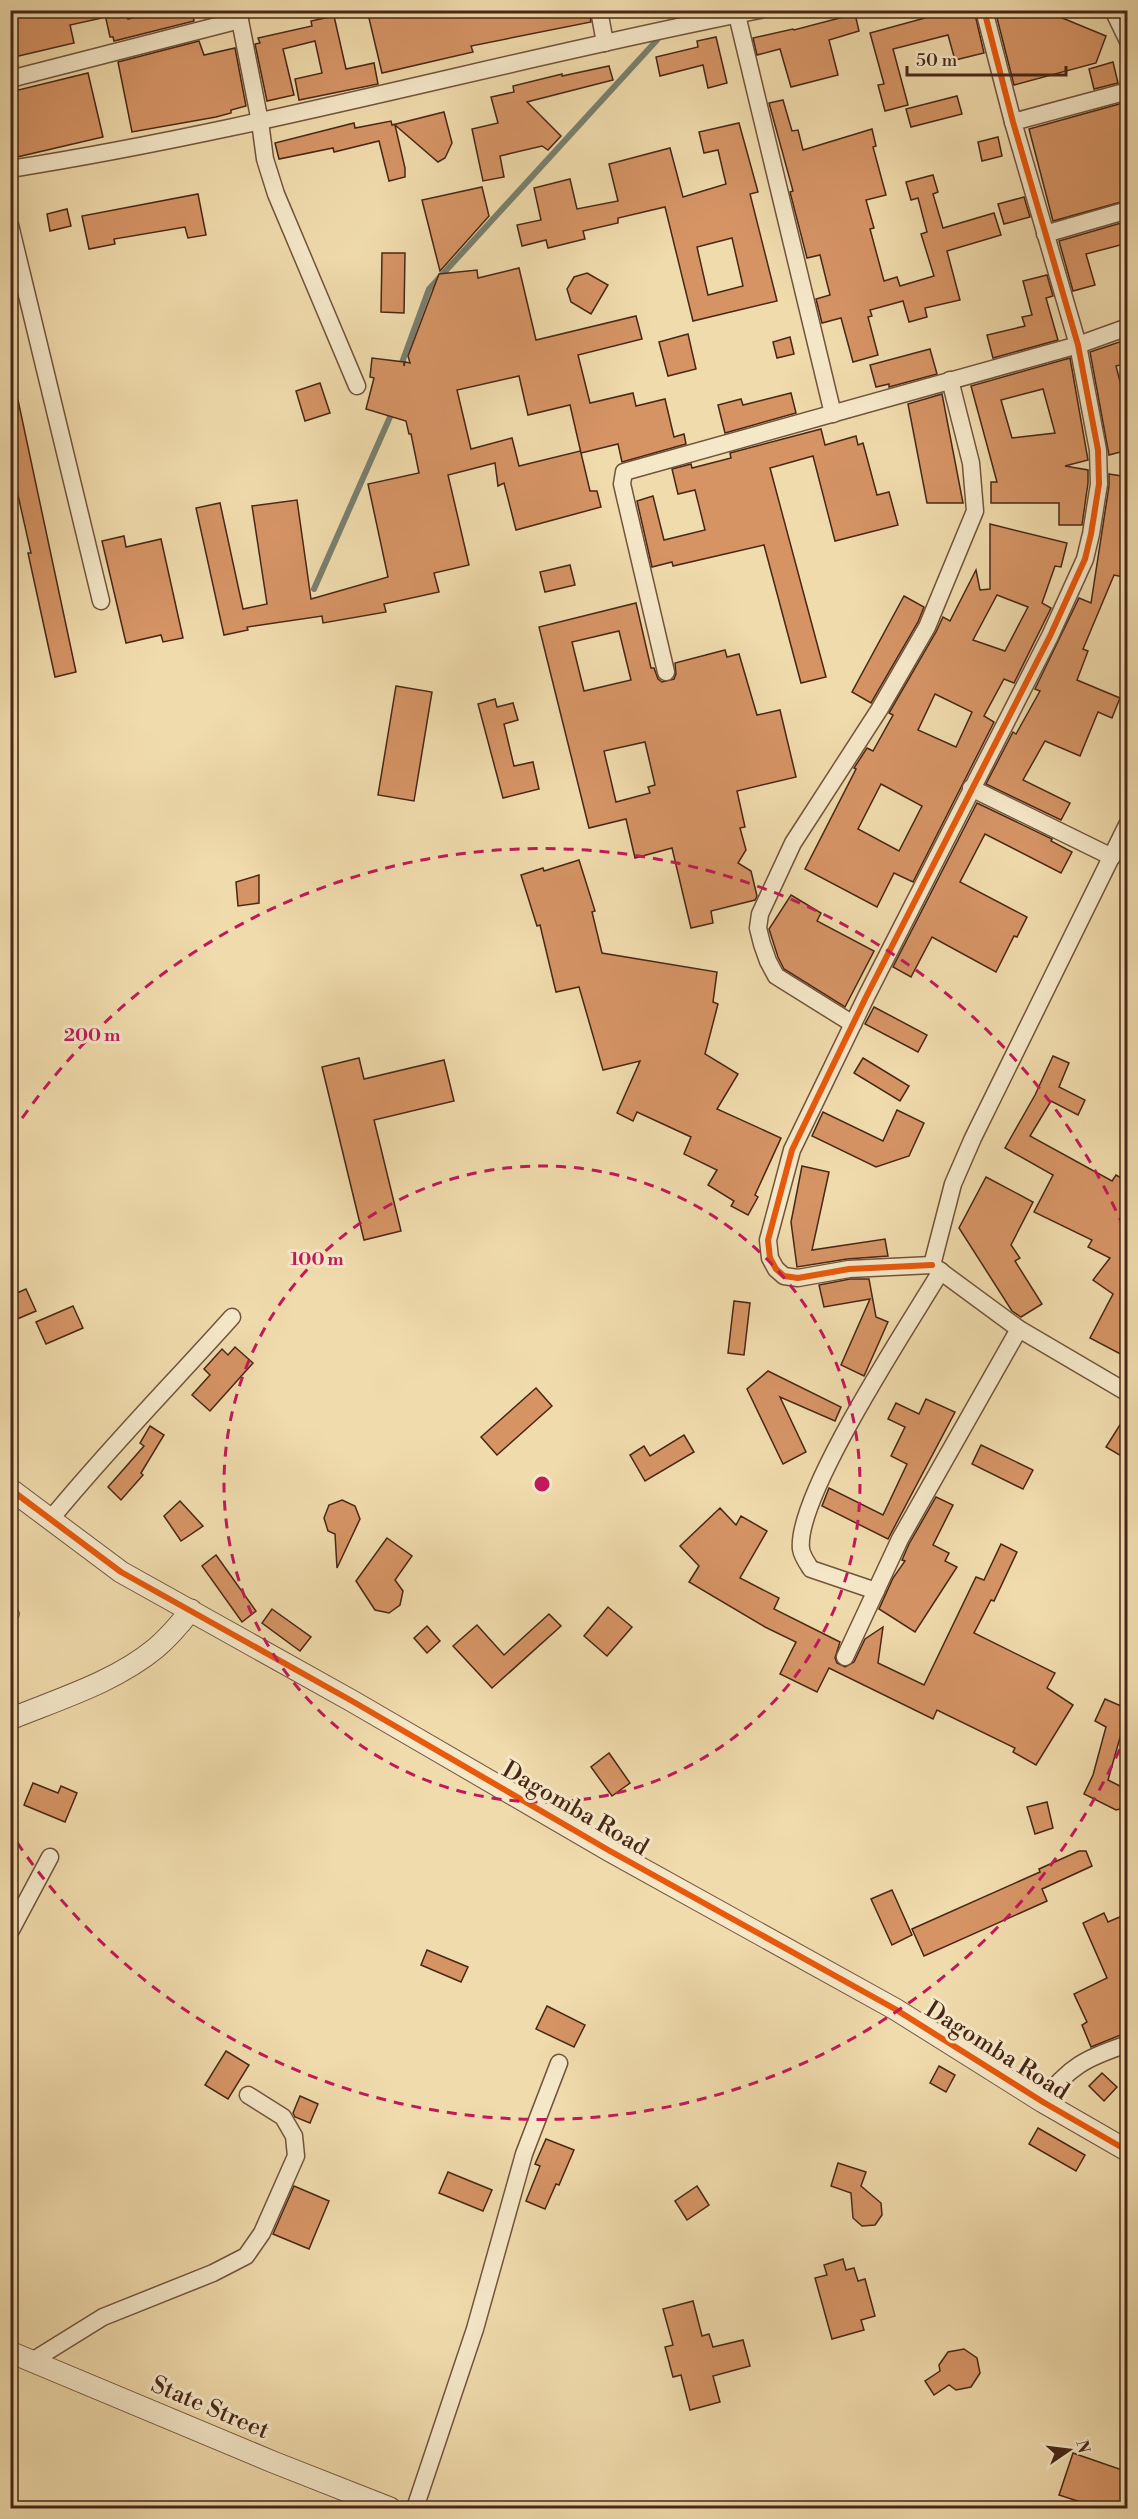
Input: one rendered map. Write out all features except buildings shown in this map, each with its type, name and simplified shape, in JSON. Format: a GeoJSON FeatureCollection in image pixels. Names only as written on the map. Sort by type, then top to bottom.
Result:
{"type":"FeatureCollection","features":[{"type":"Feature","properties":{"kind":"street"},"geometry":{"type":"LineString","coordinates":[[599,10],[606,43]]}},
{"type":"Feature","properties":{"kind":"street"},"geometry":{"type":"LineString","coordinates":[[10,169],[108,154],[261,122],[760,10]]}},
{"type":"Feature","properties":{"kind":"street"},"geometry":{"type":"LineString","coordinates":[[984,10],[1013,122],[1077,345],[1098,450],[1099,484],[1085,559],[1050,636],[971,788],[792,1150],[768,1240],[770,1258],[784,1276],[798,1278],[849,1269],[936,1268],[1019,1329],[1128,1393]]}},
{"type":"Feature","properties":{"kind":"street"},"geometry":{"type":"LineString","coordinates":[[1113,10],[1128,41]]}},
{"type":"Feature","properties":{"kind":"street"},"geometry":{"type":"LineString","coordinates":[[10,79],[239,15],[261,122],[265,159],[276,194],[357,386]]}},
{"type":"Feature","properties":{"kind":"street"},"geometry":{"type":"LineString","coordinates":[[737,15],[833,414]]}},
{"type":"Feature","properties":{"kind":"street"},"geometry":{"type":"LineString","coordinates":[[1013,122],[1128,91]]}},
{"type":"Feature","properties":{"kind":"street"},"geometry":{"type":"LineString","coordinates":[[1045,234],[1128,210]]}},
{"type":"Feature","properties":{"kind":"street"},"geometry":{"type":"LineString","coordinates":[[10,225],[101,601]]}},
{"type":"Feature","properties":{"kind":"street"},"geometry":{"type":"LineString","coordinates":[[666,672],[622,484],[624,472],[1077,345],[1128,327]]}},
{"type":"Feature","properties":{"kind":"street"},"geometry":{"type":"LineString","coordinates":[[853,1024],[776,976],[762,944],[758,928],[760,914],[793,843],[879,710],[927,627],[975,511],[971,463],[950,380]]}},
{"type":"Feature","properties":{"kind":"street"},"geometry":{"type":"LineString","coordinates":[[971,788],[1112,857]]}},
{"type":"Feature","properties":{"kind":"street"},"geometry":{"type":"LineString","coordinates":[[876,1591],[811,1569],[801,1550],[812,1498],[936,1268],[953,1184],[1127,824]]}},
{"type":"Feature","properties":{"kind":"street"},"geometry":{"type":"LineString","coordinates":[[50,1520],[80,1482],[232,1317]]}},
{"type":"Feature","properties":{"kind":"street"},"geometry":{"type":"LineString","coordinates":[[845,1657],[900,1539],[1019,1329]]}},
{"type":"Feature","properties":{"kind":"street","name":"Dagomba Road"},"geometry":{"type":"LineString","coordinates":[[10,1489],[121,1572],[352,1701],[610,1851],[895,2009],[1043,2102],[1128,2151]]}},
{"type":"Feature","properties":{"kind":"street"},"geometry":{"type":"LineString","coordinates":[[10,1719],[104,1680],[130,1665],[155,1649],[190,1611]]}},
{"type":"Feature","properties":{"kind":"street"},"geometry":{"type":"LineString","coordinates":[[10,1932],[50,1857]]}},
{"type":"Feature","properties":{"kind":"street"},"geometry":{"type":"LineString","coordinates":[[1043,2102],[1055,2085],[1074,2067],[1128,2044]]}},
{"type":"Feature","properties":{"kind":"street"},"geometry":{"type":"LineString","coordinates":[[415,2508],[474,2329],[524,2154],[559,2063]]}},
{"type":"Feature","properties":{"kind":"street"},"geometry":{"type":"LineString","coordinates":[[32,2361],[103,2317],[213,2273],[246,2256],[262,2233],[296,2156],[294,2136],[284,2117],[248,2095]]}},
{"type":"Feature","properties":{"kind":"street","name":"State Street"},"geometry":{"type":"LineString","coordinates":[[10,2352],[273,2463],[390,2508]]}},
{"type":"Feature","properties":{"kind":"lane"},"geometry":{"type":"LineString","coordinates":[[10,1603],[15,1614],[10,1623]]}},
{"type":"Feature","properties":{"kind":"waterway"},"geometry":{"type":"LineString","coordinates":[[400,368],[429,289],[657,40]]}},
{"type":"Feature","properties":{"kind":"waterway"},"geometry":{"type":"LineString","coordinates":[[314,589],[390,417],[391,410]]}},
{"type":"Feature","properties":{"kind":"cycle path"},"geometry":{"type":"LineString","coordinates":[[932,1265],[849,1269],[798,1278],[784,1276],[776,1269],[770,1258],[768,1240],[792,1150],[866,997],[1050,636],[1085,559],[1091,534],[1099,484],[1098,450],[1078,345],[1013,122],[984,10]]}},
{"type":"Feature","properties":{"kind":"cycle path"},"geometry":{"type":"LineString","coordinates":[[10,1489],[121,1572],[352,1701],[610,1851],[895,2009],[1043,2102],[1128,2151]]}}]}
